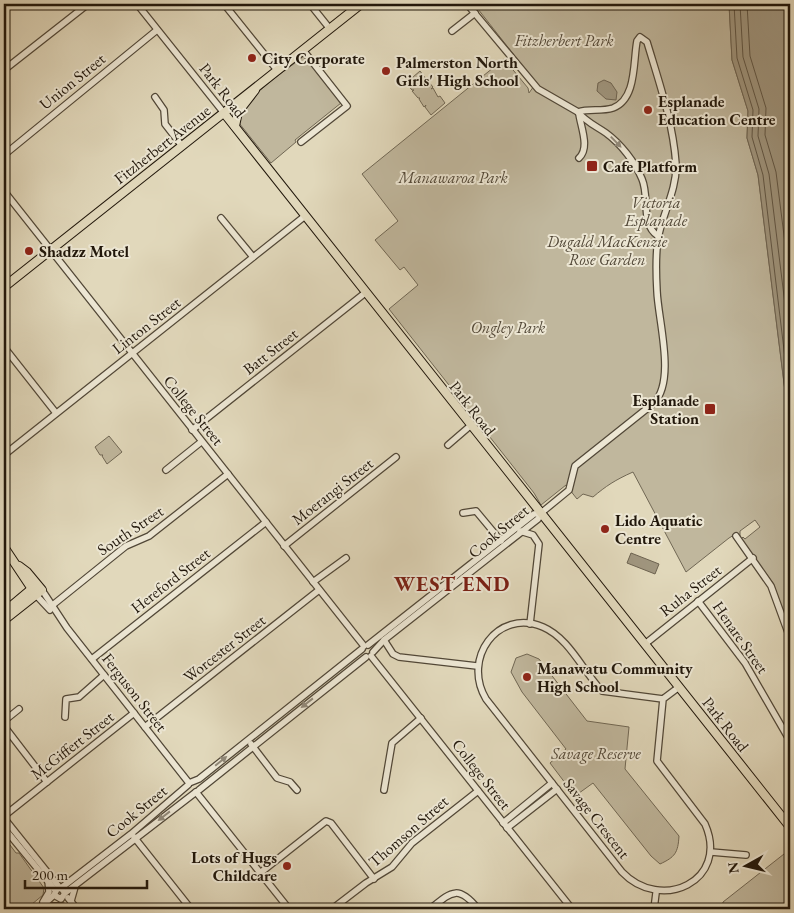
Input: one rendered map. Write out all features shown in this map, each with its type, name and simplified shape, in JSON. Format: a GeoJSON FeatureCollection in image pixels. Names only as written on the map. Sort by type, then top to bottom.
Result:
{"type":"FeatureCollection","features":[{"type":"Feature","properties":{"kind":"main road","name":"Fitzherbert Avenue"},"geometry":{"type":"LineString","coordinates":[[4,287],[361,4]]}},
{"type":"Feature","properties":{"kind":"main road"},"geometry":{"type":"LineString","coordinates":[[234,126],[238,112],[257,85]]}},
{"type":"Feature","properties":{"kind":"main road","name":"Park Road"},"geometry":{"type":"LineString","coordinates":[[224,113],[470,426],[790,827]]}},
{"type":"Feature","properties":{"kind":"main road","name":"Ferguson Street"},"geometry":{"type":"LineString","coordinates":[[4,547],[36,589]]}},
{"type":"Feature","properties":{"kind":"main road"},"geometry":{"type":"LineString","coordinates":[[4,612],[36,589]]}},
{"type":"Feature","properties":{"kind":"main road"},"geometry":{"type":"LineString","coordinates":[[4,620],[36,589]]}},
{"type":"Feature","properties":{"kind":"street"},"geometry":{"type":"LineString","coordinates":[[4,70],[88,4]]}},
{"type":"Feature","properties":{"kind":"street","name":"Park Road"},"geometry":{"type":"LineString","coordinates":[[137,4],[224,113]]}},
{"type":"Feature","properties":{"kind":"street"},"geometry":{"type":"LineString","coordinates":[[224,4],[277,70]]}},
{"type":"Feature","properties":{"kind":"street"},"geometry":{"type":"LineString","coordinates":[[310,4],[330,29]]}},
{"type":"Feature","properties":{"kind":"street"},"geometry":{"type":"LineString","coordinates":[[467,4],[538,89],[578,112],[588,122],[610,136],[637,169],[646,194],[648,225],[658,236]]}},
{"type":"Feature","properties":{"kind":"street"},"geometry":{"type":"LineString","coordinates":[[452,31],[474,13]]}},
{"type":"Feature","properties":{"kind":"street","name":"Union Street"},"geometry":{"type":"LineString","coordinates":[[4,155],[158,30]]}},
{"type":"Feature","properties":{"kind":"street"},"geometry":{"type":"LineString","coordinates":[[578,112],[607,109],[619,104],[630,86],[637,41],[643,38],[647,42],[668,114],[676,164],[674,183],[658,236]]}},
{"type":"Feature","properties":{"kind":"street"},"geometry":{"type":"LineString","coordinates":[[301,142],[347,106],[303,50]]}},
{"type":"Feature","properties":{"kind":"street"},"geometry":{"type":"LineString","coordinates":[[154,96],[164,110],[165,124],[182,146]]}},
{"type":"Feature","properties":{"kind":"street"},"geometry":{"type":"LineString","coordinates":[[578,112],[585,147],[584,154],[579,158]]}},
{"type":"Feature","properties":{"kind":"street","name":"College Street"},"geometry":{"type":"LineString","coordinates":[[4,191],[364,647]]}},
{"type":"Feature","properties":{"kind":"street","name":"Linton Street"},"geometry":{"type":"LineString","coordinates":[[4,455],[306,216]]}},
{"type":"Feature","properties":{"kind":"street"},"geometry":{"type":"LineString","coordinates":[[221,218],[253,257]]}},
{"type":"Feature","properties":{"kind":"street","name":"Cook Street"},"geometry":{"type":"LineString","coordinates":[[454,582],[501,541],[538,519],[541,513],[569,490],[575,466],[654,403],[659,395],[664,364],[657,292],[658,236]]}},
{"type":"Feature","properties":{"kind":"street","name":"Batt Street"},"geometry":{"type":"LineString","coordinates":[[192,430],[365,293]]}},
{"type":"Feature","properties":{"kind":"street"},"geometry":{"type":"LineString","coordinates":[[4,347],[56,413]]}},
{"type":"Feature","properties":{"kind":"street"},"geometry":{"type":"LineString","coordinates":[[448,445],[470,426]]}},
{"type":"Feature","properties":{"kind":"street"},"geometry":{"type":"LineString","coordinates":[[166,470],[201,442]]}},
{"type":"Feature","properties":{"kind":"street","name":"Moerangi Street"},"geometry":{"type":"LineString","coordinates":[[284,546],[396,457]]}},
{"type":"Feature","properties":{"kind":"street","name":"South Street"},"geometry":{"type":"LineString","coordinates":[[51,607],[126,546],[149,536],[228,474]]}},
{"type":"Feature","properties":{"kind":"street"},"geometry":{"type":"LineString","coordinates":[[463,513],[476,511],[501,541]]}},
{"type":"Feature","properties":{"kind":"street","name":"Hereford Street"},"geometry":{"type":"LineString","coordinates":[[92,659],[266,522]]}},
{"type":"Feature","properties":{"kind":"street"},"geometry":{"type":"LineString","coordinates":[[519,529],[533,535],[539,544],[530,624]]}},
{"type":"Feature","properties":{"kind":"street","name":"Cook Street"},"geometry":{"type":"LineString","coordinates":[[44,907],[133,836],[196,792],[370,655],[386,636],[519,529]]}},
{"type":"Feature","properties":{"kind":"street"},"geometry":{"type":"LineString","coordinates":[[736,536],[771,586],[790,638]]}},
{"type":"Feature","properties":{"kind":"street"},"geometry":{"type":"LineString","coordinates":[[313,582],[346,558]]}},
{"type":"Feature","properties":{"kind":"street","name":"Ruha Street"},"geometry":{"type":"LineString","coordinates":[[645,644],[752,558]]}},
{"type":"Feature","properties":{"kind":"street","name":"Ferguson Street"},"geometry":{"type":"LineString","coordinates":[[36,589],[190,783]]}},
{"type":"Feature","properties":{"kind":"street","name":"Worcester Street"},"geometry":{"type":"LineString","coordinates":[[145,727],[319,590]]}},
{"type":"Feature","properties":{"kind":"street","name":"Henare Street"},"geometry":{"type":"LineString","coordinates":[[698,601],[746,663],[790,741]]}},
{"type":"Feature","properties":{"kind":"street"},"geometry":{"type":"LineString","coordinates":[[386,636],[393,654],[399,656],[477,666],[483,649],[492,636],[511,626],[530,624],[549,630],[559,638],[602,691],[663,699],[679,687]]}},
{"type":"Feature","properties":{"kind":"street","name":"Cook Street"},"geometry":{"type":"LineString","coordinates":[[133,836],[190,783],[364,647],[386,636]]}},
{"type":"Feature","properties":{"kind":"street"},"geometry":{"type":"LineString","coordinates":[[364,647],[362,654],[370,655]]}},
{"type":"Feature","properties":{"kind":"street"},"geometry":{"type":"LineString","coordinates":[[364,647],[370,655]]}},
{"type":"Feature","properties":{"kind":"street","name":"College Street"},"geometry":{"type":"LineString","coordinates":[[370,655],[572,909]]}},
{"type":"Feature","properties":{"kind":"street","name":"Savage Crescent"},"geometry":{"type":"LineString","coordinates":[[477,666],[479,683],[486,699],[552,783],[627,878],[640,888],[656,893]]}},
{"type":"Feature","properties":{"kind":"street"},"geometry":{"type":"LineString","coordinates":[[65,717],[66,699],[79,697],[104,675]]}},
{"type":"Feature","properties":{"kind":"street"},"geometry":{"type":"LineString","coordinates":[[654,909],[656,893],[675,892],[689,886],[705,870],[711,852],[710,835],[705,824],[657,761],[663,699]]}},
{"type":"Feature","properties":{"kind":"street"},"geometry":{"type":"LineString","coordinates":[[4,722],[20,709]]}},
{"type":"Feature","properties":{"kind":"street","name":"McGiffert Street"},"geometry":{"type":"LineString","coordinates":[[4,817],[134,713]]}},
{"type":"Feature","properties":{"kind":"street"},"geometry":{"type":"LineString","coordinates":[[384,790],[392,743],[421,718]]}},
{"type":"Feature","properties":{"kind":"street"},"geometry":{"type":"LineString","coordinates":[[4,726],[47,782]]}},
{"type":"Feature","properties":{"kind":"street"},"geometry":{"type":"LineString","coordinates":[[247,740],[277,778],[290,782],[298,790]]}},
{"type":"Feature","properties":{"kind":"street"},"geometry":{"type":"LineString","coordinates":[[196,792],[198,784],[190,783],[188,790],[196,792],[289,909]]}},
{"type":"Feature","properties":{"kind":"street"},"geometry":{"type":"LineString","coordinates":[[505,825],[552,783]]}},
{"type":"Feature","properties":{"kind":"street"},"geometry":{"type":"LineString","coordinates":[[505,825],[557,789]]}},
{"type":"Feature","properties":{"kind":"street","name":"Thomson Street"},"geometry":{"type":"LineString","coordinates":[[332,909],[396,863],[412,843],[478,791]]}},
{"type":"Feature","properties":{"kind":"street"},"geometry":{"type":"LineString","coordinates":[[4,817],[61,892],[77,909]]}},
{"type":"Feature","properties":{"kind":"street"},"geometry":{"type":"LineString","coordinates":[[260,872],[328,822],[331,823],[374,879]]}},
{"type":"Feature","properties":{"kind":"street"},"geometry":{"type":"LineString","coordinates":[[4,828],[50,878],[61,892],[70,909]]}},
{"type":"Feature","properties":{"kind":"street"},"geometry":{"type":"LineString","coordinates":[[133,836],[191,909]]}},
{"type":"Feature","properties":{"kind":"street"},"geometry":{"type":"LineString","coordinates":[[711,852],[746,855]]}},
{"type":"Feature","properties":{"kind":"street","name":"Cook Street"},"geometry":{"type":"LineString","coordinates":[[61,892],[78,883],[85,874]]}},
{"type":"Feature","properties":{"kind":"street"},"geometry":{"type":"LineString","coordinates":[[50,878],[44,907],[62,906],[70,909]]}},
{"type":"Feature","properties":{"kind":"street"},"geometry":{"type":"LineString","coordinates":[[71,901],[71,894],[78,883]]}},
{"type":"Feature","properties":{"kind":"street"},"geometry":{"type":"LineString","coordinates":[[430,909],[455,892],[467,896],[478,909]]}},
{"type":"Feature","properties":{"kind":"green space"},"geometry":{"type":"Polygon","coordinates":[[[474,4],[729,4],[732,60],[748,111],[747,138],[758,175],[790,431],[790,629],[773,583],[741,539],[743,537],[745,539],[760,527],[755,520],[740,531],[740,536],[734,535],[729,538],[686,572],[633,472],[611,483],[593,497],[583,494],[577,499],[566,485],[541,505],[534,493],[389,309],[418,285],[404,267],[400,270],[375,240],[398,221],[362,174],[504,59],[528,88],[529,93],[536,83],[474,4]]]}},
{"type":"Feature","properties":{"kind":"green space"},"geometry":{"type":"Polygon","coordinates":[[[304,56],[341,103],[295,140],[296,142],[271,163],[239,123],[241,114],[256,95],[304,56]]]}},
{"type":"Feature","properties":{"kind":"green space"},"geometry":{"type":"Polygon","coordinates":[[[420,71],[426,79],[425,81],[427,80],[433,87],[431,89],[433,88],[438,97],[440,96],[445,103],[431,115],[425,107],[426,105],[424,107],[420,98],[412,91],[414,90],[406,83],[420,71]]]}},
{"type":"Feature","properties":{"kind":"green space"},"geometry":{"type":"Polygon","coordinates":[[[109,436],[122,452],[107,464],[103,455],[100,455],[95,447],[109,436]]]}},
{"type":"Feature","properties":{"kind":"green space","name":"Savage Reserve"},"geometry":{"type":"Polygon","coordinates":[[[527,654],[539,659],[587,721],[629,727],[625,769],[679,836],[677,850],[669,859],[660,864],[651,856],[593,783],[575,796],[550,763],[566,749],[522,692],[511,672],[516,658],[527,654]]]}},
{"type":"Feature","properties":{"kind":"green space"},"geometry":{"type":"Polygon","coordinates":[[[4,837],[16,853],[19,853],[44,888],[43,895],[26,909],[4,909],[4,837]]]}},
{"type":"Feature","properties":{"kind":"green space"},"geometry":{"type":"Polygon","coordinates":[[[790,852],[790,909],[722,909],[723,902],[784,854],[790,852]]]}},
{"type":"Feature","properties":{"kind":"water"},"geometry":{"type":"Polygon","coordinates":[[[729,4],[790,4],[790,431],[758,175],[747,138],[748,111],[732,60],[729,4]]]}},
{"type":"Feature","properties":{"kind":"water"},"geometry":{"type":"Polygon","coordinates":[[[604,80],[611,83],[617,92],[616,100],[606,99],[597,91],[598,83],[604,80]]]}},
{"type":"Feature","properties":{"kind":"water"},"geometry":{"type":"Polygon","coordinates":[[[631,553],[659,564],[655,574],[627,563],[631,553]]]}},
{"type":"Feature","properties":{"kind":"place","name":"City Corporate"},"geometry":{"type":"Point","coordinates":[252,58]}},
{"type":"Feature","properties":{"kind":"place","name":"Palmerston North Girls' High School"},"geometry":{"type":"Point","coordinates":[386,71]}},
{"type":"Feature","properties":{"kind":"place","name":"Esplanade Education Centre"},"geometry":{"type":"Point","coordinates":[648,110]}},
{"type":"Feature","properties":{"kind":"place","name":"Cafe Platform"},"geometry":{"type":"Point","coordinates":[592,166]}},
{"type":"Feature","properties":{"kind":"place","name":"Shadzz Motel"},"geometry":{"type":"Point","coordinates":[29,251]}},
{"type":"Feature","properties":{"kind":"place","name":"Esplanade Station"},"geometry":{"type":"Point","coordinates":[710,409]}},
{"type":"Feature","properties":{"kind":"place","name":"Lido Aquatic Centre"},"geometry":{"type":"Point","coordinates":[605,529]}},
{"type":"Feature","properties":{"kind":"place","name":"Manawatu Community High School"},"geometry":{"type":"Point","coordinates":[527,677]}},
{"type":"Feature","properties":{"kind":"place","name":"Lots of Hugs Childcare"},"geometry":{"type":"Point","coordinates":[287,866]}},
{"type":"Feature","properties":{"kind":"district","name":"WEST END"},"geometry":{"type":"Point","coordinates":[452,584]}},
{"type":"Feature","properties":{"kind":"park label","name":"Fitzherbert Park"},"geometry":{"type":"Point","coordinates":[564,40]}},
{"type":"Feature","properties":{"kind":"park label","name":"Manawaroa Park"},"geometry":{"type":"Point","coordinates":[453,177]}},
{"type":"Feature","properties":{"kind":"park label","name":"Victoria Esplanade"},"geometry":{"type":"Point","coordinates":[656,211]}},
{"type":"Feature","properties":{"kind":"park label","name":"Dugald MacKenzie Rose Garden"},"geometry":{"type":"Point","coordinates":[607,250]}},
{"type":"Feature","properties":{"kind":"park label","name":"Ongley Park"},"geometry":{"type":"Point","coordinates":[508,327]}}]}
